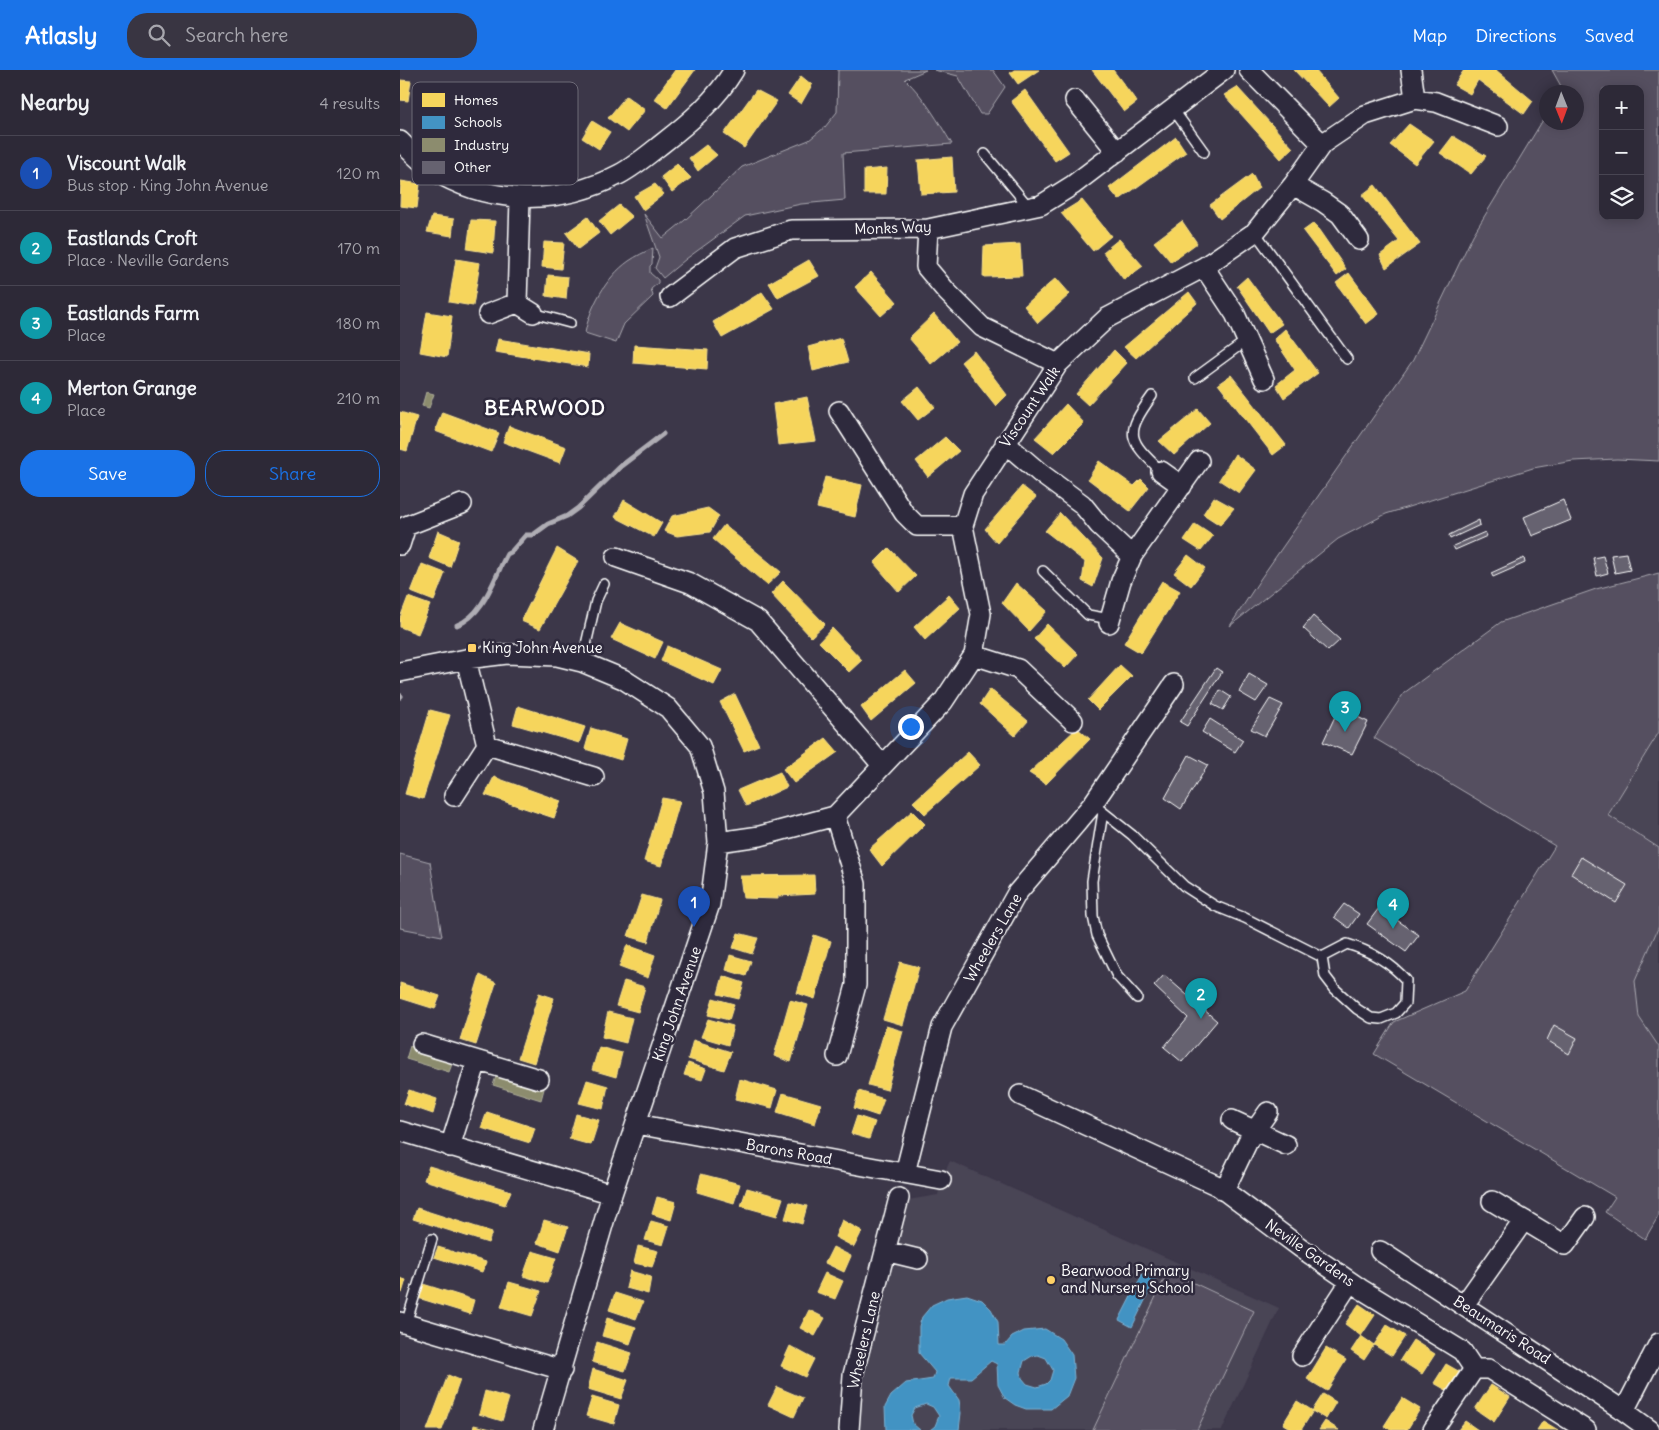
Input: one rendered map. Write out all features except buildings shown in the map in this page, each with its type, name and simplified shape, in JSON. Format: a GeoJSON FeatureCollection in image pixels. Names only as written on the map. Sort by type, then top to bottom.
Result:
{"type":"FeatureCollection","features":[{"type":"Feature","properties":{"kind":"street"},"geometry":{"type":"LineString","coordinates":[[467,185],[520,199],[569,193],[588,188],[621,174],[676,134],[708,106],[734,70]]}},
{"type":"Feature","properties":{"kind":"street","name":"Monks Way"},"geometry":{"type":"LineString","coordinates":[[670,298],[734,248],[790,230],[928,229],[1041,205],[1073,185],[1224,70]]}},
{"type":"Feature","properties":{"kind":"street"},"geometry":{"type":"LineString","coordinates":[[1249,70],[1322,144]]}},
{"type":"Feature","properties":{"kind":"street","name":"Viscount Walk"},"geometry":{"type":"LineString","coordinates":[[835,816],[943,702],[974,655],[981,614],[963,526],[973,494],[1058,364],[1107,318],[1204,268],[1255,232],[1293,185],[1322,144],[1416,81],[1436,102],[1498,126]]}},
{"type":"Feature","properties":{"kind":"street"},"geometry":{"type":"LineString","coordinates":[[1075,100],[1117,152]]}},
{"type":"Feature","properties":{"kind":"street"},"geometry":{"type":"LineString","coordinates":[[400,141],[412,153]]}},
{"type":"Feature","properties":{"kind":"street"},"geometry":{"type":"LineString","coordinates":[[1293,185],[1340,214],[1359,240]]}},
{"type":"Feature","properties":{"kind":"street"},"geometry":{"type":"LineString","coordinates":[[488,314],[525,308],[520,199]]}},
{"type":"Feature","properties":{"kind":"street"},"geometry":{"type":"LineString","coordinates":[[928,229],[926,266],[947,292],[982,327],[1058,364]]}},
{"type":"Feature","properties":{"kind":"street"},"geometry":{"type":"LineString","coordinates":[[1204,268],[1235,314],[1264,379]]}},
{"type":"Feature","properties":{"kind":"street"},"geometry":{"type":"LineString","coordinates":[[839,412],[904,513],[917,526],[963,526]]}},
{"type":"Feature","properties":{"kind":"street"},"geometry":{"type":"LineString","coordinates":[[1005,443],[1082,504],[1099,525],[1132,556]]}},
{"type":"Feature","properties":{"kind":"street"},"geometry":{"type":"LineString","coordinates":[[1109,621],[1121,581],[1132,556],[1199,461]]}},
{"type":"Feature","properties":{"kind":"street"},"geometry":{"type":"LineString","coordinates":[[1161,471],[1182,486]]}},
{"type":"Feature","properties":{"kind":"street"},"geometry":{"type":"LineString","coordinates":[[400,545],[406,526],[462,504]]}},
{"type":"Feature","properties":{"kind":"street"},"geometry":{"type":"LineString","coordinates":[[616,557],[690,583],[758,621],[882,765]]}},
{"type":"Feature","properties":{"kind":"street","name":"King John Avenue"},"geometry":{"type":"LineString","coordinates":[[400,672],[466,659],[507,654],[557,656],[582,662],[623,679],[668,708],[700,746],[714,792],[718,842],[710,904],[612,1194],[543,1430]]}},
{"type":"Feature","properties":{"kind":"street"},"geometry":{"type":"LineString","coordinates":[[974,655],[1018,669],[1073,721]]}},
{"type":"Feature","properties":{"kind":"street"},"geometry":{"type":"LineString","coordinates":[[454,796],[487,745],[466,659]]}},
{"type":"Feature","properties":{"kind":"street","name":"Wheelers Lane"},"geometry":{"type":"LineString","coordinates":[[905,1173],[942,1027],[1017,893],[1098,808],[1174,684]]}},
{"type":"Feature","properties":{"kind":"street"},"geometry":{"type":"LineString","coordinates":[[487,745],[594,777]]}},
{"type":"Feature","properties":{"kind":"street"},"geometry":{"type":"LineString","coordinates":[[718,842],[760,836],[835,816],[856,884],[856,985],[837,1056]]}},
{"type":"Feature","properties":{"kind":"street"},"geometry":{"type":"LineString","coordinates":[[422,1044],[539,1079]]}},
{"type":"Feature","properties":{"kind":"street"},"geometry":{"type":"LineString","coordinates":[[450,1147],[476,1060]]}},
{"type":"Feature","properties":{"kind":"street","name":"Neville Gardens"},"geometry":{"type":"LineString","coordinates":[[1020,1095],[1218,1186],[1350,1282],[1462,1351],[1474,1369]]}},
{"type":"Feature","properties":{"kind":"street"},"geometry":{"type":"LineString","coordinates":[[1224,1191],[1254,1132],[1268,1112]]}},
{"type":"Feature","properties":{"kind":"street"},"geometry":{"type":"LineString","coordinates":[[1232,1120],[1254,1132],[1286,1145]]}},
{"type":"Feature","properties":{"kind":"street","name":"Barons Road"},"geometry":{"type":"LineString","coordinates":[[636,1124],[941,1180]]}},
{"type":"Feature","properties":{"kind":"street"},"geometry":{"type":"LineString","coordinates":[[400,1131],[612,1194]]}},
{"type":"Feature","properties":{"kind":"street","name":"Wheelers Lane"},"geometry":{"type":"LineString","coordinates":[[849,1430],[853,1375],[899,1198]]}},
{"type":"Feature","properties":{"kind":"street"},"geometry":{"type":"LineString","coordinates":[[1492,1201],[1565,1245],[1585,1217]]}},
{"type":"Feature","properties":{"kind":"street"},"geometry":{"type":"LineString","coordinates":[[1464,1305],[1524,1220]]}},
{"type":"Feature","properties":{"kind":"street"},"geometry":{"type":"LineString","coordinates":[[885,1251],[918,1259]]}},
{"type":"Feature","properties":{"kind":"street","name":"Beaumaris Road"},"geometry":{"type":"LineString","coordinates":[[1380,1251],[1650,1430]]}},
{"type":"Feature","properties":{"kind":"street"},"geometry":{"type":"LineString","coordinates":[[1302,1356],[1350,1282]]}},
{"type":"Feature","properties":{"kind":"street"},"geometry":{"type":"LineString","coordinates":[[403,1323],[562,1370]]}},
{"type":"Feature","properties":{"kind":"street"},"geometry":{"type":"LineString","coordinates":[[1624,1411],[1659,1343]]}},
{"type":"Feature","properties":{"kind":"street"},"geometry":{"type":"LineString","coordinates":[[1433,1430],[1474,1369],[1489,1369],[1586,1430]]}},
{"type":"Feature","properties":{"kind":"lane"},"geometry":{"type":"LineString","coordinates":[[1173,109],[1204,152]]}},
{"type":"Feature","properties":{"kind":"lane"},"geometry":{"type":"LineString","coordinates":[[985,154],[1029,207]]}},
{"type":"Feature","properties":{"kind":"lane"},"geometry":{"type":"LineString","coordinates":[[1255,232],[1347,359]]}},
{"type":"Feature","properties":{"kind":"lane"},"geometry":{"type":"LineString","coordinates":[[525,308],[570,323]]}},
{"type":"Feature","properties":{"kind":"lane"},"geometry":{"type":"LineString","coordinates":[[1195,378],[1247,340]]}},
{"type":"Feature","properties":{"kind":"lane"},"geometry":{"type":"LineString","coordinates":[[1152,396],[1140,413],[1133,438],[1140,451],[1161,471]]}},
{"type":"Feature","properties":{"kind":"lane"},"geometry":{"type":"LineString","coordinates":[[1043,571],[1088,615],[1109,621]]}},
{"type":"Feature","properties":{"kind":"lane"},"geometry":{"type":"LineString","coordinates":[[582,662],[596,601],[604,584]]}},
{"type":"Feature","properties":{"kind":"lane"},"geometry":{"type":"LineString","coordinates":[[1098,808],[1132,835],[1184,886],[1215,906],[1246,918],[1322,957]]}},
{"type":"Feature","properties":{"kind":"lane"},"geometry":{"type":"LineString","coordinates":[[1098,808],[1092,882],[1092,916],[1098,935],[1117,976],[1137,998]]}},
{"type":"Feature","properties":{"kind":"lane"},"geometry":{"type":"LineString","coordinates":[[1347,944],[1367,950],[1397,970],[1406,980],[1405,1003],[1396,1013],[1381,1018],[1371,1018],[1357,1009],[1335,989],[1325,976],[1322,957],[1347,944]]}},
{"type":"Feature","properties":{"kind":"lane"},"geometry":{"type":"LineString","coordinates":[[403,1323],[432,1239]]}},
{"type":"Feature","properties":{"kind":"shaded area"},"geometry":{"type":"Polygon","coordinates":[[[838,70],[926,70],[905,79],[925,102],[952,144],[843,153],[845,200],[801,204],[745,216],[663,278],[655,268],[659,257],[644,214],[663,238],[742,167],[809,140],[825,127],[837,112],[838,70]]]}},
{"type":"Feature","properties":{"kind":"shaded area"},"geometry":{"type":"Polygon","coordinates":[[[934,70],[993,70],[1005,87],[987,114],[980,114],[958,76],[934,70]]]}},
{"type":"Feature","properties":{"kind":"shaded area"},"geometry":{"type":"Polygon","coordinates":[[[1552,70],[1659,70],[1659,461],[1617,459],[1573,461],[1533,468],[1386,514],[1338,539],[1230,626],[1261,578],[1413,360],[1473,235],[1539,127],[1539,130],[1584,130],[1584,85],[1560,85],[1552,70]]]}},
{"type":"Feature","properties":{"kind":"shaded area"},"geometry":{"type":"Polygon","coordinates":[[[653,248],[650,273],[658,280],[658,283],[651,289],[653,296],[624,324],[616,343],[585,333],[595,303],[613,275],[629,261],[653,248]]]}},
{"type":"Feature","properties":{"kind":"shaded area"},"geometry":{"type":"Polygon","coordinates":[[[1659,573],[1659,732],[1608,815],[1659,848],[1659,926],[1635,981],[1639,1017],[1659,1047],[1659,1215],[1645,1239],[1605,1212],[1615,1197],[1374,1054],[1394,1022],[1465,991],[1555,846],[1374,738],[1404,693],[1501,622],[1596,589],[1659,573]]]}},
{"type":"Feature","properties":{"kind":"shaded area"},"geometry":{"type":"Polygon","coordinates":[[[1659,732],[1659,848],[1608,815],[1659,732]]]}},
{"type":"Feature","properties":{"kind":"shaded area"},"geometry":{"type":"Polygon","coordinates":[[[400,854],[430,862],[442,936],[400,928],[400,854]]]}},
{"type":"Feature","properties":{"kind":"shaded area"},"geometry":{"type":"Polygon","coordinates":[[[1659,926],[1659,1047],[1639,1017],[1635,981],[1659,926]]]}},
{"type":"Feature","properties":{"kind":"shaded area","name":"Bearwood Primary and Nursery School"},"geometry":{"type":"Polygon","coordinates":[[[950,1161],[1279,1308],[1222,1430],[858,1430],[862,1379],[908,1200],[938,1195],[941,1180],[950,1161]]]}},
{"type":"Feature","properties":{"kind":"shaded area"},"geometry":{"type":"Polygon","coordinates":[[[1168,1271],[1254,1311],[1197,1430],[1093,1430],[1168,1271]]]}},
{"type":"Feature","properties":{"kind":"waterway"},"geometry":{"type":"LineString","coordinates":[[457,625],[466,620],[481,604],[507,554],[526,535],[533,535],[548,524],[567,516],[578,508],[621,466],[663,434]]}},
{"type":"Feature","properties":{"kind":"place","name":"King John Avenue"},"geometry":{"type":"Point","coordinates":[472,648]}},
{"type":"Feature","properties":{"kind":"place","name":"Eastlands Farm"},"geometry":{"type":"Point","coordinates":[1345,732]}},
{"type":"Feature","properties":{"kind":"place","name":"Viscount Walk"},"geometry":{"type":"Point","coordinates":[694,927]}},
{"type":"Feature","properties":{"kind":"place","name":"Merton Grange"},"geometry":{"type":"Point","coordinates":[1393,929]}},
{"type":"Feature","properties":{"kind":"place","name":"Eastlands Croft"},"geometry":{"type":"Point","coordinates":[1201,1019]}},
{"type":"Feature","properties":{"kind":"place","name":"Bearwood Primary and Nursery School"},"geometry":{"type":"Point","coordinates":[1051,1280]}},
{"type":"Feature","properties":{"kind":"district","name":"BEARWOOD"},"geometry":{"type":"Point","coordinates":[545,408]}}]}
